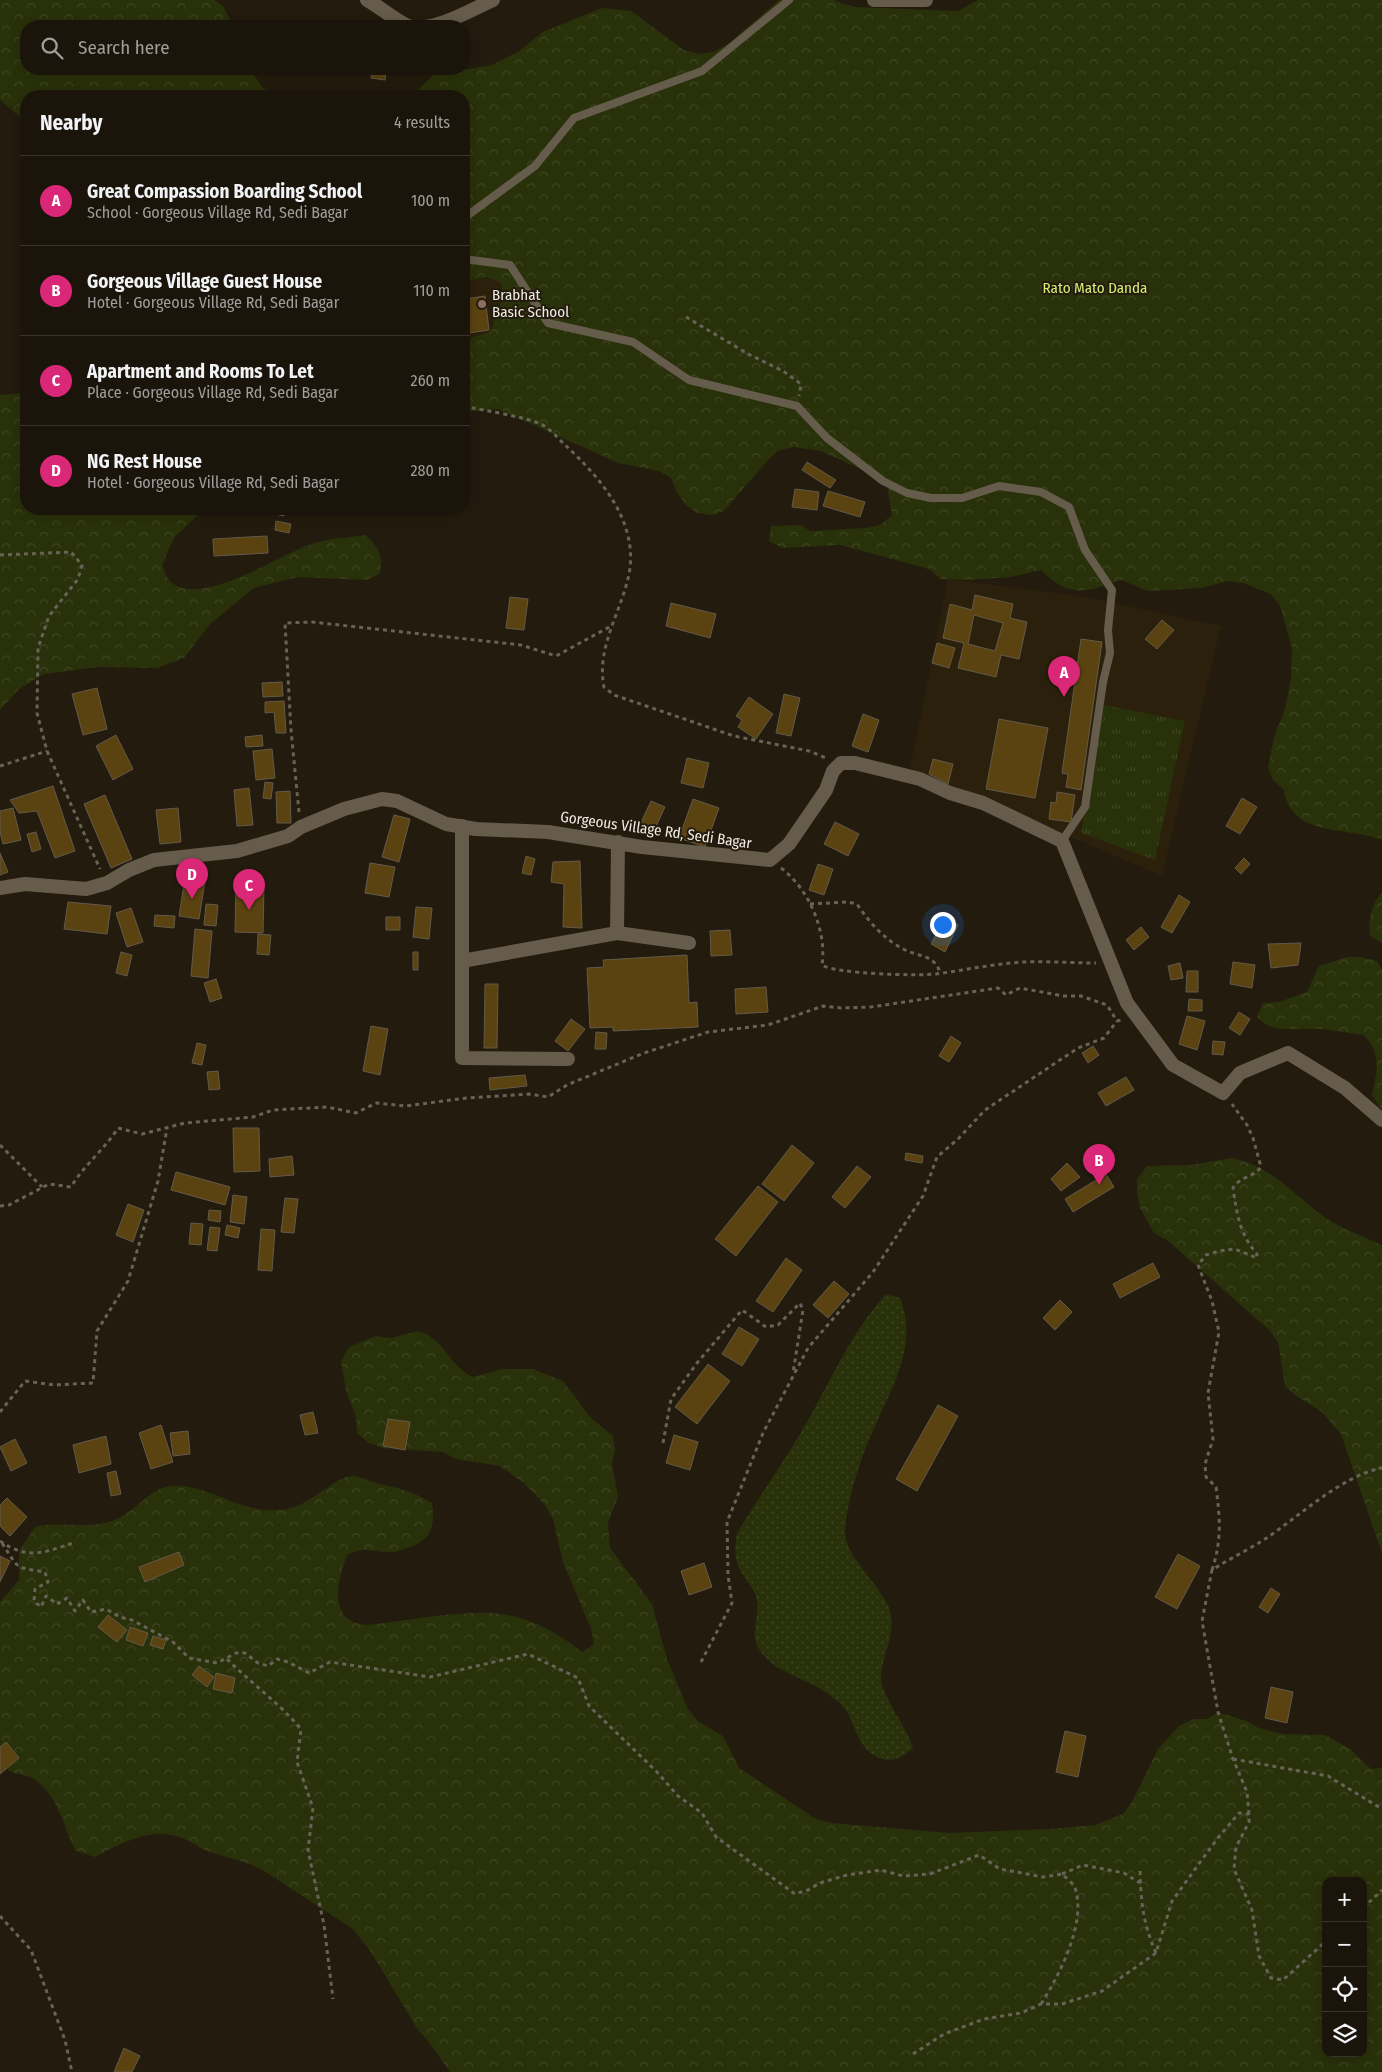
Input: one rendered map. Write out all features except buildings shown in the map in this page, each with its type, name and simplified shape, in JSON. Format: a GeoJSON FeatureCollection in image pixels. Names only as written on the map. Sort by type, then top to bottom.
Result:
{"type":"FeatureCollection","features":[{"type":"Feature","properties":{"kind":"street"},"geometry":{"type":"LineString","coordinates":[[367,0],[399,20]]}},
{"type":"Feature","properties":{"kind":"street"},"geometry":{"type":"LineString","coordinates":[[448,20],[493,0]]}},
{"type":"Feature","properties":{"kind":"street"},"geometry":{"type":"LineString","coordinates":[[874,0],[926,0]]}},
{"type":"Feature","properties":{"kind":"street"},"geometry":{"type":"LineString","coordinates":[[841,763],[855,763],[920,780],[982,803],[1062,841],[1127,1002],[1173,1065],[1223,1093],[1240,1073],[1288,1053],[1345,1088],[1382,1120]]}},
{"type":"Feature","properties":{"kind":"street","name":"Gorgeous Village Rd, Sedi Bagar"},"geometry":{"type":"LineString","coordinates":[[0,888],[25,884],[86,889],[106,884],[129,870],[154,860],[237,851],[288,836],[301,827],[344,809],[382,800],[397,801],[446,824],[476,829],[548,832],[770,860],[789,844],[826,790],[833,771],[841,763]]}},
{"type":"Feature","properties":{"kind":"street"},"geometry":{"type":"LineString","coordinates":[[462,826],[462,1058],[568,1059]]}},
{"type":"Feature","properties":{"kind":"street"},"geometry":{"type":"LineString","coordinates":[[617,933],[618,842]]}},
{"type":"Feature","properties":{"kind":"street"},"geometry":{"type":"LineString","coordinates":[[462,961],[617,933],[689,943]]}},
{"type":"Feature","properties":{"kind":"lane"},"geometry":{"type":"LineString","coordinates":[[470,214],[535,166],[574,118],[702,71],[789,0]]}},
{"type":"Feature","properties":{"kind":"lane"},"geometry":{"type":"LineString","coordinates":[[470,260],[510,265],[548,323],[633,342],[689,380],[797,406],[827,438],[883,481],[907,493],[932,498],[962,498],[999,486],[1041,492],[1069,507],[1085,550],[1112,590],[1108,630],[1110,653],[1103,682],[1085,807],[1062,841]]}},
{"type":"Feature","properties":{"kind":"path"},"geometry":{"type":"LineString","coordinates":[[686,317],[750,355],[783,371],[801,384],[797,406]]}},
{"type":"Feature","properties":{"kind":"path"},"geometry":{"type":"LineString","coordinates":[[470,407],[543,425],[586,465],[619,509],[630,546],[629,574],[604,650],[602,675],[604,688],[614,695],[734,736],[809,751],[841,763]]}},
{"type":"Feature","properties":{"kind":"path"},"geometry":{"type":"LineString","coordinates":[[0,555],[71,552],[82,565],[78,579],[49,616],[38,648],[37,713],[47,752],[106,884]]}},
{"type":"Feature","properties":{"kind":"path"},"geometry":{"type":"LineString","coordinates":[[301,827],[291,730],[285,623],[312,622],[330,626],[401,631],[521,645],[556,656],[613,624]]}},
{"type":"Feature","properties":{"kind":"path"},"geometry":{"type":"LineString","coordinates":[[0,766],[47,752]]}},
{"type":"Feature","properties":{"kind":"path"},"geometry":{"type":"LineString","coordinates":[[770,860],[792,876],[810,904],[823,937],[822,965],[828,969],[848,972],[940,973],[973,966],[1024,962],[1112,964]]}},
{"type":"Feature","properties":{"kind":"path"},"geometry":{"type":"LineString","coordinates":[[810,904],[848,902],[857,904],[870,924],[904,950],[927,956],[938,967],[940,973]]}},
{"type":"Feature","properties":{"kind":"path"},"geometry":{"type":"LineString","coordinates":[[701,1662],[732,1603],[728,1575],[727,1522],[763,1433],[808,1348],[873,1272],[923,1196],[937,1156],[958,1139],[985,1110],[1078,1048],[1104,1038],[1117,1021]]}},
{"type":"Feature","properties":{"kind":"path"},"geometry":{"type":"LineString","coordinates":[[1223,1093],[1247,1125],[1254,1138],[1260,1167],[1258,1171],[1236,1181],[1233,1188],[1240,1228],[1245,1240],[1257,1254],[1257,1258],[1235,1250],[1219,1251],[1206,1255],[1198,1265],[1212,1302],[1219,1332],[1208,1393],[1213,1440],[1205,1464],[1206,1477],[1216,1487],[1220,1541],[1202,1621],[1218,1712],[1232,1759],[1247,1792],[1249,1822],[1236,1846],[1234,1869],[1252,1910],[1259,1956],[1271,1978],[1283,1980],[1322,1945]]}},
{"type":"Feature","properties":{"kind":"path"},"geometry":{"type":"LineString","coordinates":[[0,1412],[25,1381],[54,1385],[93,1383],[97,1331],[128,1281],[158,1181],[167,1128]]}},
{"type":"Feature","properties":{"kind":"path"},"geometry":{"type":"LineString","coordinates":[[0,1145],[42,1188]]}},
{"type":"Feature","properties":{"kind":"path"},"geometry":{"type":"LineString","coordinates":[[663,1443],[672,1399],[698,1363],[742,1310],[766,1327],[778,1325],[800,1303],[802,1310],[793,1376]]}},
{"type":"Feature","properties":{"kind":"path"},"geometry":{"type":"LineString","coordinates":[[1212,1570],[1263,1541],[1338,1487],[1358,1476],[1382,1468]]}},
{"type":"Feature","properties":{"kind":"path"},"geometry":{"type":"LineString","coordinates":[[1,1542],[16,1550],[35,1555],[76,1542]]}},
{"type":"Feature","properties":{"kind":"path"},"geometry":{"type":"LineString","coordinates":[[1,1542],[14,1565],[25,1570],[44,1572],[48,1582],[34,1589],[34,1601],[42,1607],[46,1596],[56,1604],[67,1598],[75,1611],[84,1600],[91,1612],[106,1609],[174,1642],[189,1658],[217,1663],[236,1653],[245,1653],[258,1663],[268,1666],[277,1659],[288,1662],[309,1673],[330,1662],[430,1677],[528,1654],[578,1678],[589,1706],[658,1772],[678,1796],[702,1813],[716,1837],[795,1894],[808,1890],[820,1883],[847,1875],[881,1870],[903,1876],[930,1874],[979,1855],[1000,1869],[1043,1876],[1062,1874],[1083,1864],[1124,1873],[1140,1883]]}},
{"type":"Feature","properties":{"kind":"path"},"geometry":{"type":"LineString","coordinates":[[226,1658],[284,1710],[301,1729],[297,1762],[313,1808],[308,1850],[324,1925],[333,1999]]}},
{"type":"Feature","properties":{"kind":"path"},"geometry":{"type":"LineString","coordinates":[[1232,1759],[1328,1776],[1382,1808]]}},
{"type":"Feature","properties":{"kind":"path"},"geometry":{"type":"LineString","coordinates":[[913,2054],[944,2034],[984,2019],[1021,2013],[1041,2004],[1062,2004],[1102,1991],[1156,1954],[1172,1901],[1212,1845],[1239,1813],[1249,1814]]}},
{"type":"Feature","properties":{"kind":"path"},"geometry":{"type":"LineString","coordinates":[[1140,1871],[1140,1904],[1145,1928],[1156,1954]]}},
{"type":"Feature","properties":{"kind":"path"},"geometry":{"type":"LineString","coordinates":[[1041,2004],[1062,1966],[1071,1944],[1075,1920],[1077,1899],[1074,1886],[1062,1874]]}},
{"type":"Feature","properties":{"kind":"path"},"geometry":{"type":"LineString","coordinates":[[1367,1904],[1382,1890]]}},
{"type":"Feature","properties":{"kind":"path"},"geometry":{"type":"LineString","coordinates":[[0,1916],[31,1950],[65,2040],[72,2072]]}},
{"type":"Feature","properties":{"kind":"shaded area","name":"Brabhat Basic School"},"geometry":{"type":"Polygon","coordinates":[[[486,277],[501,283],[503,295],[491,331],[470,339],[470,280],[486,277]]]}},
{"type":"Feature","properties":{"kind":"shaded area"},"geometry":{"type":"Polygon","coordinates":[[[948,579],[1081,596],[1221,626],[1162,876],[910,768],[948,579]]]}},
{"type":"Feature","properties":{"kind":"green space"},"geometry":{"type":"Polygon","coordinates":[[[0,0],[214,0],[223,6],[230,20],[20,20],[20,75],[254,75],[263,88],[267,90],[20,90],[20,117],[0,100],[0,0]]]}},
{"type":"Feature","properties":{"kind":"green space","name":"Rato Mato Danda"},"geometry":{"type":"Polygon","coordinates":[[[779,0],[833,0],[854,7],[958,11],[978,0],[1382,0],[1382,840],[1322,828],[1309,823],[1297,816],[1289,805],[1284,790],[1273,780],[1268,767],[1274,737],[1285,709],[1291,678],[1292,648],[1280,606],[1271,594],[1243,583],[1228,581],[1201,588],[1148,591],[1122,580],[1098,588],[1079,590],[1061,585],[1041,570],[1011,577],[969,580],[941,579],[929,569],[840,545],[782,548],[769,541],[771,526],[801,525],[810,531],[866,528],[880,525],[892,515],[887,486],[876,476],[821,451],[793,447],[778,451],[767,461],[724,511],[711,515],[697,513],[685,504],[671,478],[659,471],[618,463],[498,409],[470,411],[470,339],[491,331],[503,295],[501,283],[487,277],[470,280],[470,90],[418,90],[433,75],[470,75],[470,69],[492,65],[519,51],[543,32],[602,8],[631,11],[684,50],[699,54],[713,52],[728,44],[779,0]]]}},
{"type":"Feature","properties":{"kind":"green space"},"geometry":{"type":"Polygon","coordinates":[[[20,393],[20,515],[198,515],[174,538],[162,565],[168,579],[181,587],[197,589],[217,585],[258,569],[309,545],[365,535],[379,552],[381,561],[380,573],[367,580],[297,577],[254,588],[210,624],[184,658],[157,668],[98,667],[44,674],[19,689],[0,710],[0,395],[20,393]]]}},
{"type":"Feature","properties":{"kind":"green space"},"geometry":{"type":"Polygon","coordinates":[[[1104,705],[1185,721],[1155,860],[1081,833],[1104,705]]]}},
{"type":"Feature","properties":{"kind":"green space"},"geometry":{"type":"Polygon","coordinates":[[[1382,892],[1382,943],[1370,936],[1369,924],[1373,908],[1382,892]]]}},
{"type":"Feature","properties":{"kind":"green space"},"geometry":{"type":"Polygon","coordinates":[[[1347,957],[1361,957],[1377,961],[1382,970],[1382,1110],[1372,1095],[1377,1064],[1376,1056],[1370,1042],[1364,1035],[1322,1029],[1282,1029],[1268,1026],[1257,1017],[1263,1003],[1279,1002],[1307,992],[1319,966],[1347,957]]]}},
{"type":"Feature","properties":{"kind":"green space"},"geometry":{"type":"Polygon","coordinates":[[[1232,1158],[1246,1162],[1269,1173],[1327,1219],[1382,1245],[1382,1553],[1341,1434],[1321,1411],[1296,1396],[1285,1386],[1278,1342],[1269,1330],[1167,1240],[1154,1233],[1140,1208],[1137,1179],[1147,1166],[1191,1165],[1232,1158]]]}},
{"type":"Feature","properties":{"kind":"green space"},"geometry":{"type":"Polygon","coordinates":[[[886,1294],[900,1298],[905,1316],[906,1335],[904,1353],[892,1390],[860,1462],[845,1530],[850,1550],[878,1589],[889,1608],[891,1617],[892,1626],[882,1670],[882,1686],[913,1748],[899,1758],[889,1760],[878,1757],[866,1749],[848,1713],[837,1701],[821,1689],[767,1660],[755,1639],[757,1600],[738,1566],[735,1550],[737,1533],[803,1429],[854,1337],[886,1294]]]}},
{"type":"Feature","properties":{"kind":"green space"},"geometry":{"type":"Polygon","coordinates":[[[418,1331],[428,1335],[441,1346],[457,1366],[473,1377],[502,1369],[533,1369],[563,1381],[590,1417],[613,1436],[615,1450],[612,1464],[618,1497],[608,1523],[610,1548],[652,1604],[667,1659],[688,1709],[698,1721],[723,1736],[739,1768],[816,1819],[831,1823],[949,1833],[1050,1829],[1095,1825],[1123,1814],[1132,1802],[1158,1749],[1179,1726],[1193,1719],[1207,1719],[1218,1712],[1246,1721],[1259,1728],[1282,1734],[1325,1735],[1350,1749],[1371,1769],[1382,1768],[1382,2072],[450,2072],[418,2030],[371,1952],[353,1929],[264,1871],[244,1862],[206,1851],[186,1839],[171,1835],[160,1834],[137,1838],[115,1846],[95,1857],[76,1851],[52,1797],[34,1779],[10,1771],[0,1761],[0,1602],[19,1580],[19,1551],[35,1527],[55,1524],[86,1525],[107,1523],[125,1514],[154,1492],[171,1486],[205,1491],[251,1508],[263,1510],[286,1509],[303,1503],[343,1478],[357,1477],[406,1491],[425,1499],[432,1503],[433,1519],[427,1537],[415,1545],[395,1552],[363,1550],[347,1555],[338,1588],[340,1609],[346,1617],[354,1622],[367,1625],[453,1614],[502,1614],[524,1619],[545,1628],[582,1652],[594,1644],[591,1629],[563,1562],[553,1519],[545,1505],[524,1483],[500,1466],[456,1459],[443,1452],[383,1448],[369,1443],[357,1433],[356,1417],[346,1391],[341,1361],[349,1347],[376,1336],[391,1338],[418,1331]]]}},
{"type":"Feature","properties":{"kind":"place","name":"Brabhat Basic School"},"geometry":{"type":"Point","coordinates":[482,304]}},
{"type":"Feature","properties":{"kind":"place","name":"Great Compassion Boarding School"},"geometry":{"type":"Point","coordinates":[1064,697]}},
{"type":"Feature","properties":{"kind":"place","name":"NG Rest House"},"geometry":{"type":"Point","coordinates":[192,899]}},
{"type":"Feature","properties":{"kind":"place","name":"Apartment and Rooms To Let"},"geometry":{"type":"Point","coordinates":[249,910]}},
{"type":"Feature","properties":{"kind":"place","name":"Gorgeous Village Guest House"},"geometry":{"type":"Point","coordinates":[1099,1185]}}]}
